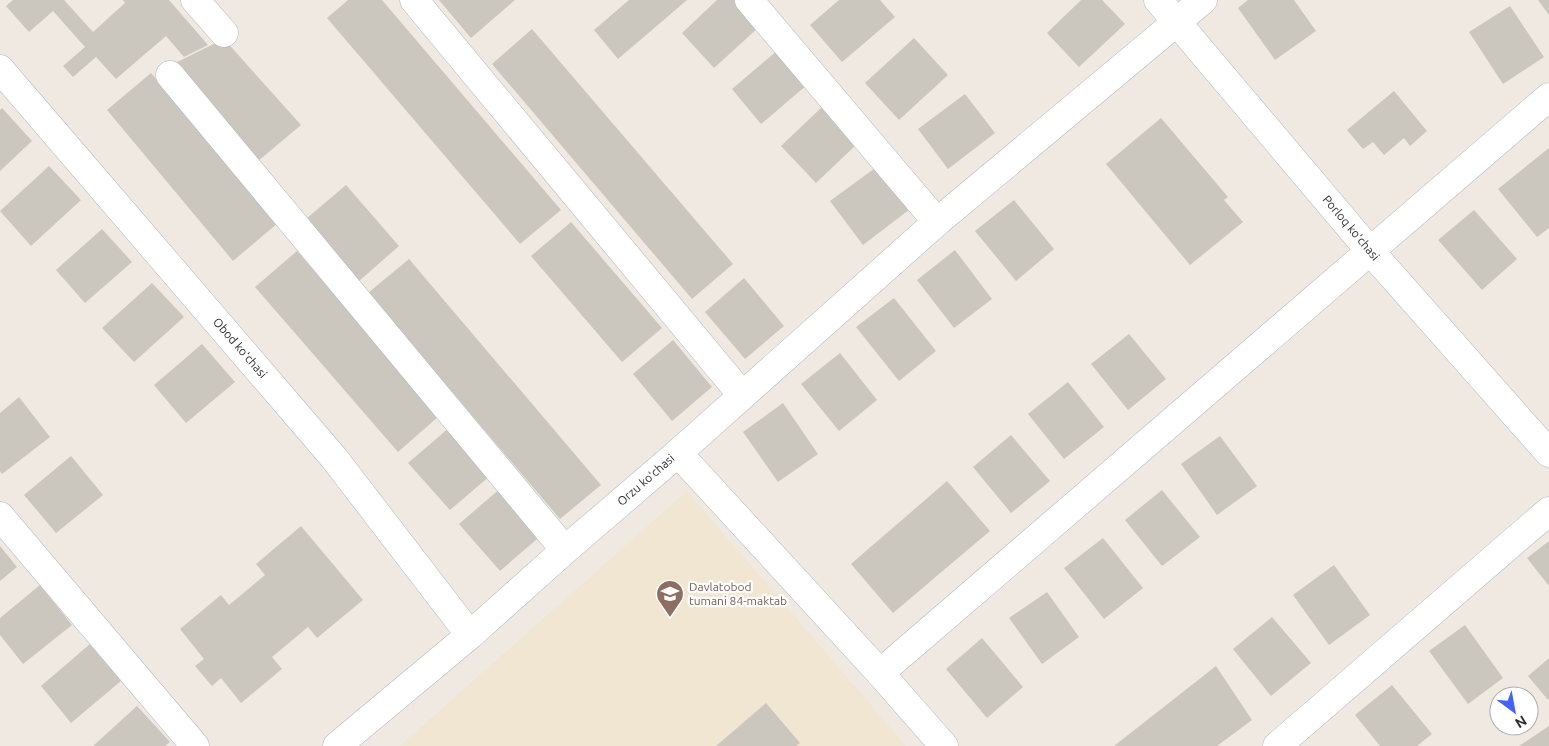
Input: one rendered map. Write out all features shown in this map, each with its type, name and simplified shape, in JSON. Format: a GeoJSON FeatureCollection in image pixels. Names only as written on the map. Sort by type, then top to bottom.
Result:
{"type":"FeatureCollection","features":[{"type":"Feature","properties":{"kind":"street"},"geometry":{"type":"LineString","coordinates":[[195,0],[224,33]]}},
{"type":"Feature","properties":{"kind":"street"},"geometry":{"type":"LineString","coordinates":[[414,0],[742,394]]}},
{"type":"Feature","properties":{"kind":"street"},"geometry":{"type":"LineString","coordinates":[[750,0],[937,222]]}},
{"type":"Feature","properties":{"kind":"street","name":"Porloq koʻchasi"},"geometry":{"type":"LineString","coordinates":[[1158,0],[1371,252],[1549,453]]}},
{"type":"Feature","properties":{"kind":"street"},"geometry":{"type":"LineString","coordinates":[[678,453],[937,222],[1203,0]]}},
{"type":"Feature","properties":{"kind":"street","name":"Obod koʻchasi"},"geometry":{"type":"LineString","coordinates":[[0,69],[334,458],[470,635]]}},
{"type":"Feature","properties":{"kind":"street"},"geometry":{"type":"LineString","coordinates":[[170,75],[565,550]]}},
{"type":"Feature","properties":{"kind":"street"},"geometry":{"type":"LineString","coordinates":[[880,673],[1549,97]]}},
{"type":"Feature","properties":{"kind":"street","name":"Orzu koʻchasi"},"geometry":{"type":"LineString","coordinates":[[337,746],[470,635],[678,453],[880,673],[944,746]]}},
{"type":"Feature","properties":{"kind":"street"},"geometry":{"type":"LineString","coordinates":[[1277,746],[1549,511]]}},
{"type":"Feature","properties":{"kind":"street"},"geometry":{"type":"LineString","coordinates":[[0,516],[195,746]]}},
{"type":"Feature","properties":{"kind":"shaded area","name":"Davlatobod tumani 84-maktab"},"geometry":{"type":"Polygon","coordinates":[[[687,491],[906,746],[400,746],[687,491]]]}},
{"type":"Feature","properties":{"kind":"building"},"geometry":{"type":"Polygon","coordinates":[[[13,0],[64,0],[93,32],[125,3],[123,0],[169,0],[208,45],[184,57],[166,36],[116,79],[96,57],[73,77],[63,66],[85,47],[53,11],[29,32],[6,6],[13,0]]]}},
{"type":"Feature","properties":{"kind":"building"},"geometry":{"type":"Polygon","coordinates":[[[348,0],[382,0],[561,210],[520,244],[327,18],[348,0]]]}},
{"type":"Feature","properties":{"kind":"building"},"geometry":{"type":"Polygon","coordinates":[[[439,0],[515,0],[471,38],[439,0]]]}},
{"type":"Feature","properties":{"kind":"building"},"geometry":{"type":"Polygon","coordinates":[[[629,0],[687,0],[618,59],[594,30],[629,0]]]}},
{"type":"Feature","properties":{"kind":"building"},"geometry":{"type":"Polygon","coordinates":[[[717,0],[734,0],[759,27],[714,68],[682,33],[717,0]]]}},
{"type":"Feature","properties":{"kind":"building"},"geometry":{"type":"Polygon","coordinates":[[[839,0],[880,0],[895,17],[842,62],[810,25],[839,0]]]}},
{"type":"Feature","properties":{"kind":"building"},"geometry":{"type":"Polygon","coordinates":[[[1081,0],[1102,0],[1125,24],[1079,67],[1047,33],[1081,0]]]}},
{"type":"Feature","properties":{"kind":"building"},"geometry":{"type":"Polygon","coordinates":[[[1248,0],[1294,0],[1316,31],[1275,60],[1238,8],[1248,0]]]}},
{"type":"Feature","properties":{"kind":"building"},"geometry":{"type":"Polygon","coordinates":[[[1538,0],[1549,0],[1549,15],[1538,0]]]}},
{"type":"Feature","properties":{"kind":"building"},"geometry":{"type":"Polygon","coordinates":[[[1510,6],[1544,57],[1503,84],[1469,32],[1510,6]]]}},
{"type":"Feature","properties":{"kind":"building"},"geometry":{"type":"Polygon","coordinates":[[[532,29],[733,264],[692,299],[492,64],[532,29]]]}},
{"type":"Feature","properties":{"kind":"building"},"geometry":{"type":"Polygon","coordinates":[[[914,38],[948,75],[899,120],[865,83],[914,38]]]}},
{"type":"Feature","properties":{"kind":"building"},"geometry":{"type":"Polygon","coordinates":[[[224,39],[301,125],[257,162],[171,65],[224,39]]]}},
{"type":"Feature","properties":{"kind":"building"},"geometry":{"type":"Polygon","coordinates":[[[778,50],[807,85],[761,124],[732,89],[778,50]]]}},
{"type":"Feature","properties":{"kind":"building"},"geometry":{"type":"Polygon","coordinates":[[[151,73],[278,223],[233,261],[107,110],[151,73]]]}},
{"type":"Feature","properties":{"kind":"building"},"geometry":{"type":"Polygon","coordinates":[[[1394,91],[1427,131],[1410,146],[1404,138],[1384,155],[1373,142],[1363,149],[1347,130],[1394,91]]]}},
{"type":"Feature","properties":{"kind":"building"},"geometry":{"type":"Polygon","coordinates":[[[965,94],[995,133],[948,169],[918,129],[965,94]]]}},
{"type":"Feature","properties":{"kind":"building"},"geometry":{"type":"Polygon","coordinates":[[[822,107],[857,144],[816,183],[781,146],[822,107]]]}},
{"type":"Feature","properties":{"kind":"building"},"geometry":{"type":"Polygon","coordinates":[[[2,108],[32,141],[0,171],[0,110],[2,108]]]}},
{"type":"Feature","properties":{"kind":"building"},"geometry":{"type":"Polygon","coordinates":[[[1161,118],[1228,197],[1224,200],[1243,222],[1190,265],[1106,164],[1161,118]]]}},
{"type":"Feature","properties":{"kind":"building"},"geometry":{"type":"Polygon","coordinates":[[[1549,148],[1549,228],[1537,237],[1498,189],[1549,148]]]}},
{"type":"Feature","properties":{"kind":"building"},"geometry":{"type":"Polygon","coordinates":[[[882,163],[914,206],[863,245],[830,201],[882,163]]]}},
{"type":"Feature","properties":{"kind":"building"},"geometry":{"type":"Polygon","coordinates":[[[49,166],[81,200],[31,246],[0,211],[49,166]]]}},
{"type":"Feature","properties":{"kind":"building"},"geometry":{"type":"Polygon","coordinates":[[[346,185],[399,246],[359,281],[306,219],[346,185]]]}},
{"type":"Feature","properties":{"kind":"building"},"geometry":{"type":"Polygon","coordinates":[[[1014,200],[1054,249],[1016,281],[975,231],[1014,200]]]}},
{"type":"Feature","properties":{"kind":"building"},"geometry":{"type":"Polygon","coordinates":[[[1474,210],[1517,259],[1482,290],[1438,240],[1474,210]]]}},
{"type":"Feature","properties":{"kind":"building"},"geometry":{"type":"Polygon","coordinates":[[[571,222],[662,328],[622,362],[531,256],[571,222]]]}},
{"type":"Feature","properties":{"kind":"building"},"geometry":{"type":"Polygon","coordinates":[[[102,229],[132,262],[85,303],[56,270],[102,229]]]}},
{"type":"Feature","properties":{"kind":"building"},"geometry":{"type":"Polygon","coordinates":[[[955,250],[992,299],[954,328],[917,280],[955,250]]]}},
{"type":"Feature","properties":{"kind":"building"},"geometry":{"type":"Polygon","coordinates":[[[297,251],[439,416],[398,452],[255,287],[297,251]]]}},
{"type":"Feature","properties":{"kind":"building"},"geometry":{"type":"Polygon","coordinates":[[[409,259],[601,485],[560,519],[368,293],[409,259]]]}},
{"type":"Feature","properties":{"kind":"building"},"geometry":{"type":"Polygon","coordinates":[[[744,278],[784,326],[745,359],[705,312],[744,278]]]}},
{"type":"Feature","properties":{"kind":"building"},"geometry":{"type":"Polygon","coordinates":[[[152,283],[184,317],[134,362],[102,328],[152,283]]]}},
{"type":"Feature","properties":{"kind":"building"},"geometry":{"type":"Polygon","coordinates":[[[894,298],[936,351],[899,381],[856,327],[894,298]]]}},
{"type":"Feature","properties":{"kind":"building"},"geometry":{"type":"Polygon","coordinates":[[[1129,334],[1166,379],[1128,410],[1091,364],[1129,334]]]}},
{"type":"Feature","properties":{"kind":"building"},"geometry":{"type":"Polygon","coordinates":[[[673,340],[712,387],[672,421],[633,374],[673,340]]]}},
{"type":"Feature","properties":{"kind":"building"},"geometry":{"type":"Polygon","coordinates":[[[202,344],[235,382],[186,423],[154,385],[202,344]]]}},
{"type":"Feature","properties":{"kind":"building"},"geometry":{"type":"Polygon","coordinates":[[[840,353],[877,400],[839,431],[801,384],[840,353]]]}},
{"type":"Feature","properties":{"kind":"building"},"geometry":{"type":"Polygon","coordinates":[[[1068,382],[1104,427],[1064,459],[1028,414],[1068,382]]]}},
{"type":"Feature","properties":{"kind":"building"},"geometry":{"type":"Polygon","coordinates":[[[19,397],[50,437],[2,474],[0,471],[0,413],[19,397]]]}},
{"type":"Feature","properties":{"kind":"building"},"geometry":{"type":"Polygon","coordinates":[[[783,403],[818,454],[778,482],[743,432],[783,403]]]}},
{"type":"Feature","properties":{"kind":"building"},"geometry":{"type":"Polygon","coordinates":[[[450,427],[491,475],[450,510],[408,463],[450,427]]]}},
{"type":"Feature","properties":{"kind":"building"},"geometry":{"type":"Polygon","coordinates":[[[1011,435],[1050,481],[1011,513],[973,467],[1011,435]]]}},
{"type":"Feature","properties":{"kind":"building"},"geometry":{"type":"Polygon","coordinates":[[[1220,436],[1257,486],[1217,515],[1181,464],[1220,436]]]}},
{"type":"Feature","properties":{"kind":"building"},"geometry":{"type":"Polygon","coordinates":[[[71,456],[103,495],[56,533],[24,495],[71,456]]]}},
{"type":"Feature","properties":{"kind":"building"},"geometry":{"type":"Polygon","coordinates":[[[947,481],[990,531],[893,613],[851,564],[947,481]]]}},
{"type":"Feature","properties":{"kind":"building"},"geometry":{"type":"Polygon","coordinates":[[[502,487],[543,534],[500,571],[459,524],[502,487]]]}},
{"type":"Feature","properties":{"kind":"building"},"geometry":{"type":"Polygon","coordinates":[[[1162,490],[1200,537],[1162,566],[1125,520],[1162,490]]]}},
{"type":"Feature","properties":{"kind":"building"},"geometry":{"type":"Polygon","coordinates":[[[301,526],[363,600],[317,638],[308,627],[272,657],[282,669],[241,703],[221,678],[212,686],[195,666],[204,659],[180,629],[221,595],[229,605],[265,575],[256,564],[301,526]]]}},
{"type":"Feature","properties":{"kind":"building"},"geometry":{"type":"Polygon","coordinates":[[[1103,538],[1143,588],[1104,619],[1064,568],[1103,538]]]}},
{"type":"Feature","properties":{"kind":"building"},"geometry":{"type":"Polygon","coordinates":[[[1549,541],[1549,586],[1527,558],[1549,541]]]}},
{"type":"Feature","properties":{"kind":"building"},"geometry":{"type":"Polygon","coordinates":[[[0,546],[17,567],[0,581],[0,546]]]}},
{"type":"Feature","properties":{"kind":"building"},"geometry":{"type":"Polygon","coordinates":[[[1334,565],[1370,615],[1329,645],[1293,595],[1334,565]]]}},
{"type":"Feature","properties":{"kind":"building"},"geometry":{"type":"Polygon","coordinates":[[[40,585],[72,625],[23,664],[0,635],[0,618],[40,585]]]}},
{"type":"Feature","properties":{"kind":"building"},"geometry":{"type":"Polygon","coordinates":[[[1047,592],[1079,637],[1042,664],[1009,618],[1047,592]]]}},
{"type":"Feature","properties":{"kind":"building"},"geometry":{"type":"Polygon","coordinates":[[[1272,617],[1311,663],[1271,696],[1233,649],[1272,617]]]}},
{"type":"Feature","properties":{"kind":"building"},"geometry":{"type":"Polygon","coordinates":[[[1465,625],[1503,678],[1492,686],[1489,686],[1489,688],[1468,704],[1429,651],[1465,625]]]}},
{"type":"Feature","properties":{"kind":"building"},"geometry":{"type":"Polygon","coordinates":[[[982,638],[1023,687],[987,718],[946,669],[982,638]]]}},
{"type":"Feature","properties":{"kind":"building"},"geometry":{"type":"Polygon","coordinates":[[[90,644],[121,681],[71,723],[41,686],[90,644]]]}},
{"type":"Feature","properties":{"kind":"building"},"geometry":{"type":"Polygon","coordinates":[[[1549,658],[1548,700],[1539,689],[1539,686],[1536,686],[1528,676],[1549,658]]]}},
{"type":"Feature","properties":{"kind":"building"},"geometry":{"type":"Polygon","coordinates":[[[1216,666],[1252,720],[1217,746],[1114,746],[1216,666]]]}},
{"type":"Feature","properties":{"kind":"building"},"geometry":{"type":"Polygon","coordinates":[[[1392,685],[1432,734],[1417,746],[1380,746],[1355,715],[1392,685]]]}},
{"type":"Feature","properties":{"kind":"building"},"geometry":{"type":"Polygon","coordinates":[[[766,703],[800,743],[796,746],[716,746],[766,703]]]}},
{"type":"Feature","properties":{"kind":"building"},"geometry":{"type":"Polygon","coordinates":[[[137,706],[170,742],[165,746],[93,746],[137,706]]]}},
{"type":"Feature","properties":{"kind":"building"},"geometry":{"type":"Polygon","coordinates":[[[1549,726],[1549,746],[1519,746],[1534,736],[1539,736],[1539,733],[1549,726]]]}},
{"type":"Feature","properties":{"kind":"place","name":"Davlatobod tumani 84-maktab"},"geometry":{"type":"Point","coordinates":[670,618]}}]}
